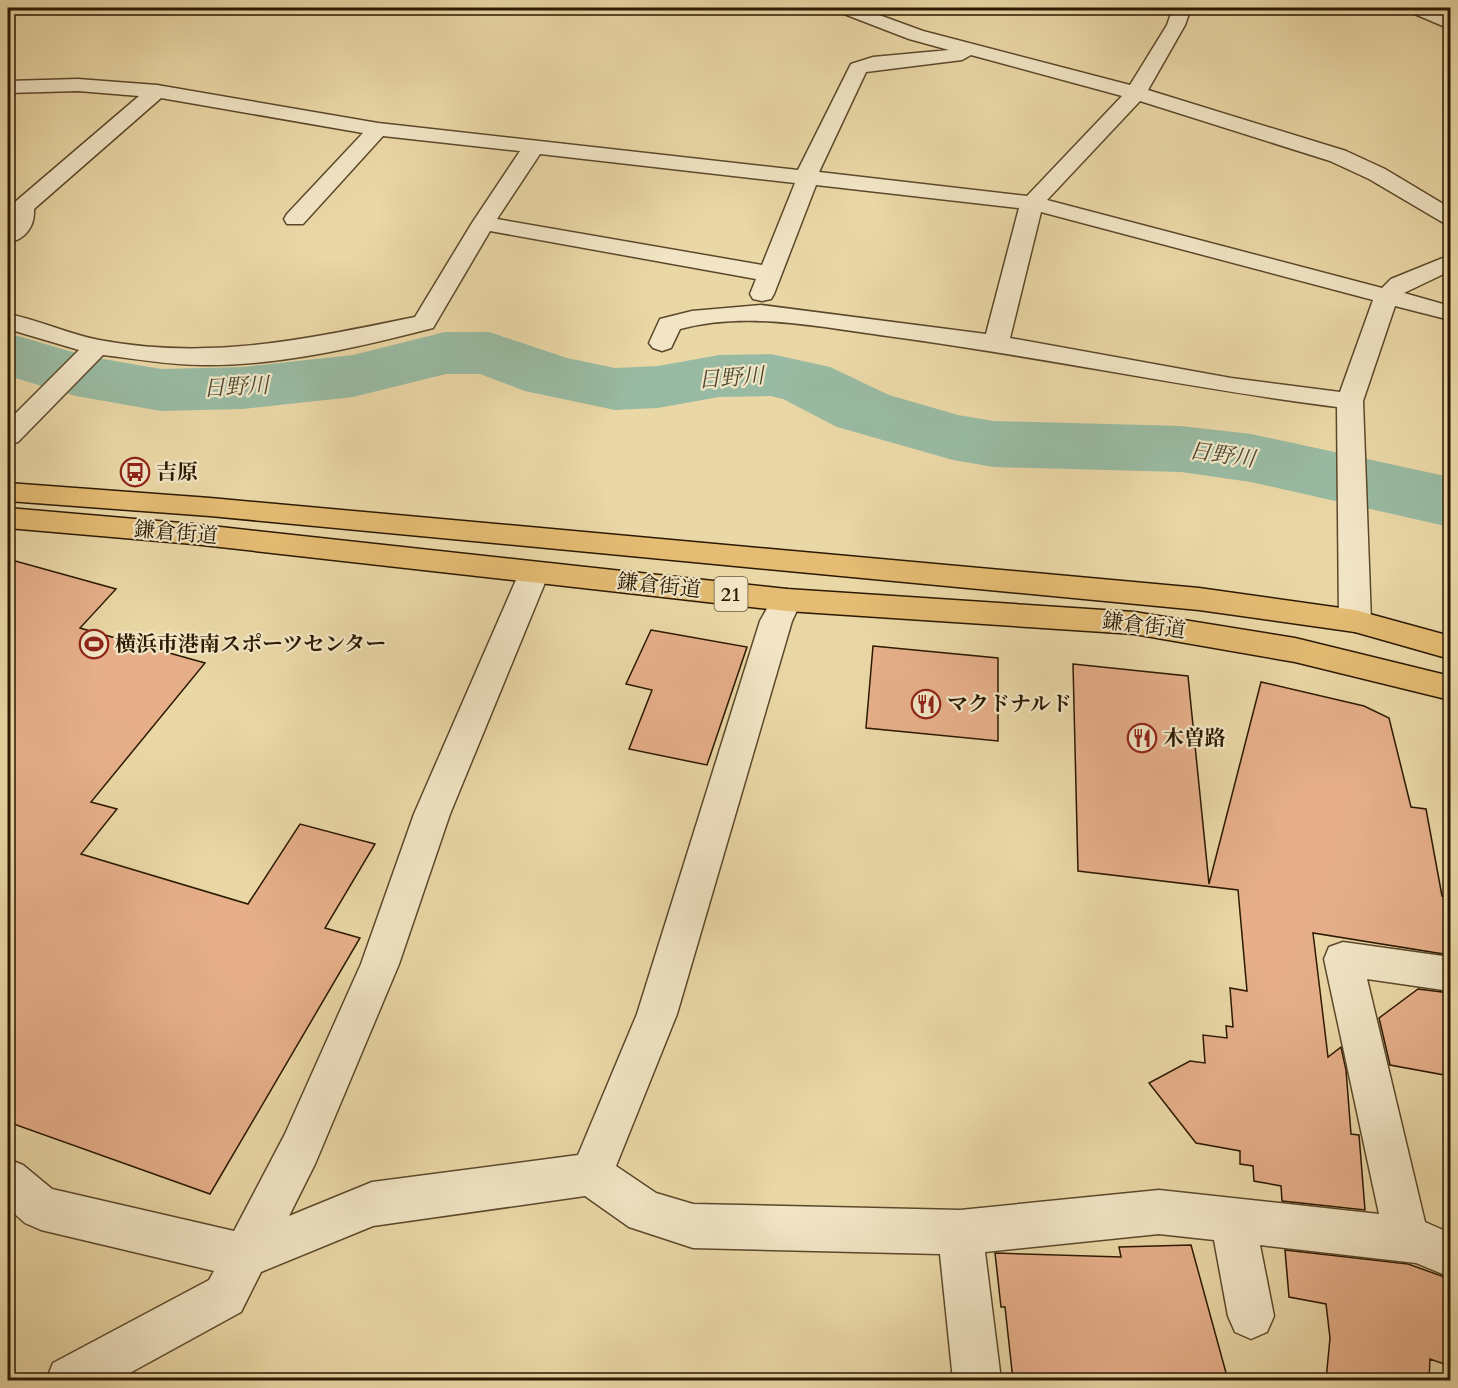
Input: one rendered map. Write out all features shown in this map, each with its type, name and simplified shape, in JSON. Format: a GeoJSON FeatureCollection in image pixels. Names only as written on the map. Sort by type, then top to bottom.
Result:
{"type":"FeatureCollection","features":[{"type":"Feature","properties":{"kind":"main road","name":"鎌倉街道"},"geometry":{"type":"LineString","coordinates":[[8,492],[210,507],[1198,599],[1355,621],[1450,648]]}},
{"type":"Feature","properties":{"kind":"main road","name":"鎌倉街道"},"geometry":{"type":"LineString","coordinates":[[8,518],[193,534],[787,600],[1134,622],[1295,650],[1450,688]]}},
{"type":"Feature","properties":{"kind":"street"},"geometry":{"type":"LineString","coordinates":[[845,8],[916,35],[1136,93],[1338,156],[1377,174],[1450,217]]}},
{"type":"Feature","properties":{"kind":"street"},"geometry":{"type":"LineString","coordinates":[[996,343],[1032,203],[1136,93],[1176,25],[1182,8]]}},
{"type":"Feature","properties":{"kind":"street"},"geometry":{"type":"LineString","coordinates":[[1416,8],[1450,24]]}},
{"type":"Feature","properties":{"kind":"street"},"geometry":{"type":"LineString","coordinates":[[755,312],[807,176],[858,68],[873,63],[957,56],[975,51]]}},
{"type":"Feature","properties":{"kind":"street"},"geometry":{"type":"LineString","coordinates":[[8,87],[78,85],[157,91],[378,129],[1032,203],[1450,313]]}},
{"type":"Feature","properties":{"kind":"street"},"geometry":{"type":"LineString","coordinates":[[8,236],[23,223],[23,207],[157,91]]}},
{"type":"Feature","properties":{"kind":"street"},"geometry":{"type":"LineString","coordinates":[[295,219],[378,129]]}},
{"type":"Feature","properties":{"kind":"street"},"geometry":{"type":"LineString","coordinates":[[8,321],[93,351],[220,357],[306,346],[424,323],[483,223],[533,148]]}},
{"type":"Feature","properties":{"kind":"street"},"geometry":{"type":"LineString","coordinates":[[483,223],[771,274]]}},
{"type":"Feature","properties":{"kind":"street"},"geometry":{"type":"LineString","coordinates":[[1355,621],[1350,401],[1386,297],[1400,284],[1450,262]]}},
{"type":"Feature","properties":{"kind":"street"},"geometry":{"type":"LineString","coordinates":[[662,343],[669,324],[692,318],[755,312],[996,343],[1231,386],[1350,401]]}},
{"type":"Feature","properties":{"kind":"street"},"geometry":{"type":"LineString","coordinates":[[8,436],[93,351]]}},
{"type":"Feature","properties":{"kind":"street"},"geometry":{"type":"LineString","coordinates":[[70,1380],[225,1296],[300,1149],[380,964],[432,814],[534,573]]}},
{"type":"Feature","properties":{"kind":"street"},"geometry":{"type":"LineString","coordinates":[[591,1174],[657,1014],[776,621],[787,600]]}},
{"type":"Feature","properties":{"kind":"street"},"geometry":{"type":"LineString","coordinates":[[1407,1240],[1343,959],[1450,974]]}},
{"type":"Feature","properties":{"kind":"street"},"geometry":{"type":"LineString","coordinates":[[8,1180],[41,1208],[246,1256],[372,1204],[591,1174],[645,1212],[693,1226],[960,1232],[1159,1212],[1407,1240],[1450,1255]]}},
{"type":"Feature","properties":{"kind":"street"},"geometry":{"type":"LineString","coordinates":[[1233,1221],[1251,1316]]}},
{"type":"Feature","properties":{"kind":"street"},"geometry":{"type":"LineString","coordinates":[[960,1232],[977,1380]]}},
{"type":"Feature","properties":{"kind":"building"},"geometry":{"type":"Polygon","coordinates":[[[8,559],[116,589],[80,628],[205,663],[91,802],[117,809],[81,854],[248,904],[300,824],[375,844],[325,928],[360,938],[210,1194],[8,1122],[8,559]]]}},
{"type":"Feature","properties":{"kind":"building"},"geometry":{"type":"Polygon","coordinates":[[[651,630],[747,647],[707,765],[629,749],[652,690],[626,684],[651,630]]]}},
{"type":"Feature","properties":{"kind":"building"},"geometry":{"type":"Polygon","coordinates":[[[873,646],[998,658],[998,741],[866,728],[873,646]]]}},
{"type":"Feature","properties":{"kind":"building"},"geometry":{"type":"Polygon","coordinates":[[[1073,664],[1188,676],[1209,884],[1261,682],[1364,706],[1389,718],[1411,807],[1426,809],[1442,896],[1450,897],[1450,955],[1313,933],[1328,1057],[1341,1047],[1346,1070],[1351,1134],[1359,1135],[1365,1210],[1282,1201],[1281,1186],[1254,1181],[1253,1166],[1240,1164],[1240,1151],[1196,1143],[1149,1083],[1190,1061],[1205,1063],[1203,1035],[1227,1038],[1226,1026],[1233,1027],[1230,988],[1247,991],[1238,890],[1078,871],[1073,664]]]}},
{"type":"Feature","properties":{"kind":"building"},"geometry":{"type":"Polygon","coordinates":[[[1418,989],[1450,993],[1450,1076],[1390,1065],[1379,1018],[1418,989]]]}},
{"type":"Feature","properties":{"kind":"building"},"geometry":{"type":"Polygon","coordinates":[[[1191,1245],[1228,1380],[1013,1380],[1005,1307],[1001,1307],[995,1253],[1121,1257],[1119,1247],[1191,1245]]]}},
{"type":"Feature","properties":{"kind":"building"},"geometry":{"type":"Polygon","coordinates":[[[1285,1250],[1408,1264],[1450,1279],[1450,1366],[1430,1359],[1429,1380],[1326,1380],[1330,1338],[1326,1304],[1289,1297],[1285,1250]]]}},
{"type":"Feature","properties":{"kind":"waterway","name":"日野川"},"geometry":{"type":"LineString","coordinates":[[8,354],[76,375],[161,390],[243,388],[353,376],[445,353],[489,353],[550,376],[615,389],[658,387],[719,376],[771,375],[805,382],[863,411],[953,437],[994,444],[1181,449],[1251,458],[1450,502]]}},
{"type":"Feature","properties":{"kind":"place","name":"吉原"},"geometry":{"type":"Point","coordinates":[135,472]}},
{"type":"Feature","properties":{"kind":"place","name":"横浜市港南スポーツセンター"},"geometry":{"type":"Point","coordinates":[94,644]}},
{"type":"Feature","properties":{"kind":"place","name":"マクドナルド"},"geometry":{"type":"Point","coordinates":[926,704]}},
{"type":"Feature","properties":{"kind":"place","name":"木曽路"},"geometry":{"type":"Point","coordinates":[1142,738]}}]}
